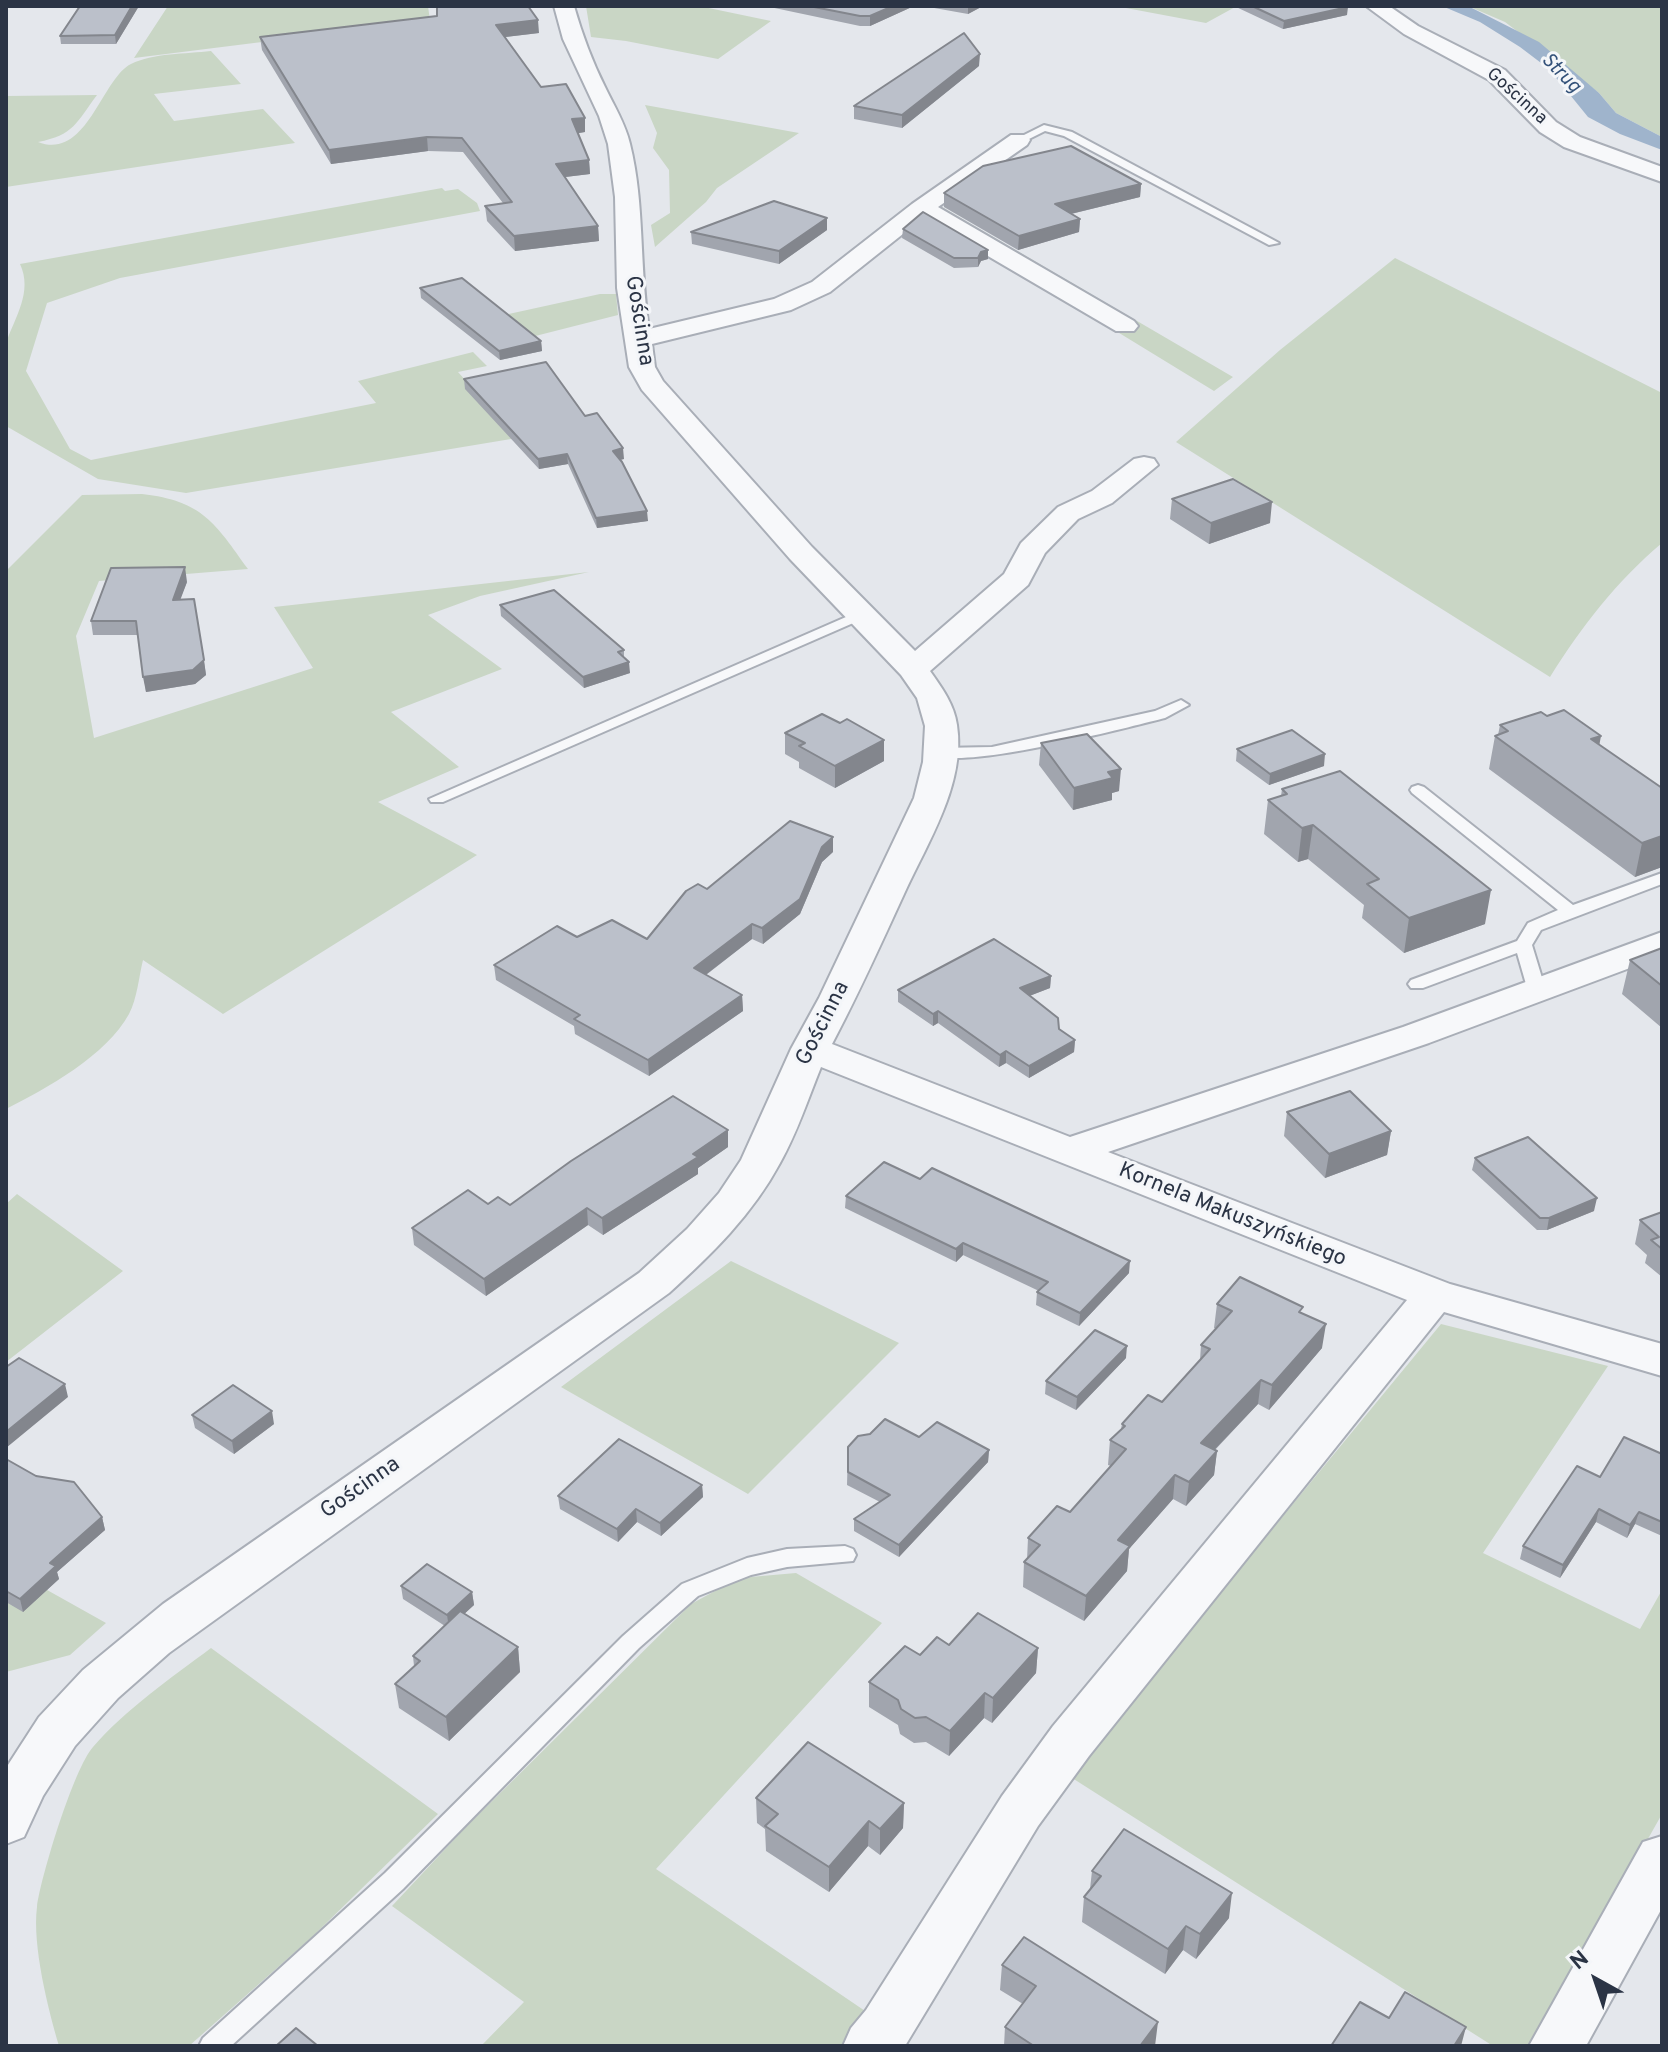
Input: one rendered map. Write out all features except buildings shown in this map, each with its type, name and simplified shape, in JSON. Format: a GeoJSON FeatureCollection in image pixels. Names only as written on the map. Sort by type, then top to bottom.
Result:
{"type":"FeatureCollection","features":[{"type":"Feature","properties":{"kind":"street","name":"Gościnna"},"geometry":{"type":"LineString","coordinates":[[6,1822],[18,1792],[56,1730],[112,1671],[180,1617],[654,1283],[702,1239],[734,1203],[761,1162],[810,1049],[838,998],[931,798],[940,753],[941,726],[933,698],[913,669],[801,553],[651,384],[642,367],[630,288],[627,197],[619,144],[610,116],[573,39],[564,6]]}},
{"type":"Feature","properties":{"kind":"street","name":"Gościnna"},"geometry":{"type":"LineString","coordinates":[[1376,6],[1411,30],[1497,75],[1548,127],[1572,142],[1662,175]]}},
{"type":"Feature","properties":{"kind":"street"},"geometry":{"type":"LineString","coordinates":[[638,339],[782,305],[821,287],[920,209],[1019,140]]}},
{"type":"Feature","properties":{"kind":"street"},"geometry":{"type":"LineString","coordinates":[[920,209],[940,216],[1125,326]]}},
{"type":"Feature","properties":{"kind":"street"},"geometry":{"type":"LineString","coordinates":[[913,669],[1017,579],[1032,549],[1068,513],[1102,497],[1144,465]]}},
{"type":"Feature","properties":{"kind":"street"},"geometry":{"type":"LineString","coordinates":[[1068,1152],[1416,1035],[1662,943]]}},
{"type":"Feature","properties":{"kind":"street","name":"Kornela Makuszyńskiego"},"geometry":{"type":"LineString","coordinates":[[810,1049],[1367,1270],[1435,1294],[1662,1360]]}},
{"type":"Feature","properties":{"kind":"street"},"geometry":{"type":"LineString","coordinates":[[871,2046],[886,2028],[1020,1811],[1071,1741],[1435,1294]]}},
{"type":"Feature","properties":{"kind":"street"},"geometry":{"type":"LineString","coordinates":[[1557,2046],[1662,1858]]}},
{"type":"Feature","properties":{"kind":"lane"},"geometry":{"type":"LineString","coordinates":[[1019,140],[1044,128],[1068,134],[1273,243]]}},
{"type":"Feature","properties":{"kind":"lane"},"geometry":{"type":"LineString","coordinates":[[437,799],[862,614]]}},
{"type":"Feature","properties":{"kind":"lane"},"geometry":{"type":"LineString","coordinates":[[940,753],[992,752],[1160,715],[1181,705]]}},
{"type":"Feature","properties":{"kind":"lane"},"geometry":{"type":"LineString","coordinates":[[1418,790],[1570,911]]}},
{"type":"Feature","properties":{"kind":"lane"},"geometry":{"type":"LineString","coordinates":[[1417,984],[1523,945],[1534,927],[1662,878]]}},
{"type":"Feature","properties":{"kind":"lane"},"geometry":{"type":"LineString","coordinates":[[1523,945],[1537,991]]}},
{"type":"Feature","properties":{"kind":"lane"},"geometry":{"type":"LineString","coordinates":[[212,2046],[394,1881],[631,1642],[690,1590],[747,1567],[787,1558],[845,1555]]}},
{"type":"Feature","properties":{"kind":"green space"},"geometry":{"type":"Polygon","coordinates":[[[168,6],[428,6],[430,21],[134,58],[168,6]]]}},
{"type":"Feature","properties":{"kind":"green space"},"geometry":{"type":"Polygon","coordinates":[[[586,6],[699,6],[771,21],[718,59],[591,37],[586,6]]]}},
{"type":"Feature","properties":{"kind":"green space"},"geometry":{"type":"Polygon","coordinates":[[[1237,6],[1206,23],[1126,8],[1237,6]]]}},
{"type":"Feature","properties":{"kind":"green space"},"geometry":{"type":"Polygon","coordinates":[[[1468,6],[1662,6],[1662,137],[1616,113],[1599,93],[1505,22],[1468,6]]]}},
{"type":"Feature","properties":{"kind":"green space"},"geometry":{"type":"Polygon","coordinates":[[[211,51],[241,84],[154,94],[174,121],[263,109],[295,143],[6,187],[6,96],[97,95],[67,131],[38,142],[55,145],[69,140],[81,129],[121,72],[131,64],[159,56],[211,51]]]}},
{"type":"Feature","properties":{"kind":"green space"},"geometry":{"type":"Polygon","coordinates":[[[645,105],[799,133],[717,188],[706,202],[655,247],[651,225],[670,213],[669,170],[653,148],[657,133],[645,105]]]}},
{"type":"Feature","properties":{"kind":"green space"},"geometry":{"type":"Polygon","coordinates":[[[442,188],[445,191],[458,189],[477,203],[480,211],[120,278],[47,303],[26,371],[70,449],[91,460],[376,403],[358,381],[473,352],[487,366],[458,372],[517,438],[186,493],[98,479],[6,426],[5,349],[24,294],[24,274],[20,264],[442,188]]]}},
{"type":"Feature","properties":{"kind":"green space"},"geometry":{"type":"Polygon","coordinates":[[[935,203],[1233,377],[1214,391],[941,224],[935,203]]]}},
{"type":"Feature","properties":{"kind":"green space"},"geometry":{"type":"Polygon","coordinates":[[[1395,258],[1662,393],[1662,543],[1601,606],[1550,677],[1176,442],[1280,350],[1395,258]]]}},
{"type":"Feature","properties":{"kind":"green space"},"geometry":{"type":"Polygon","coordinates":[[[600,294],[616,294],[618,315],[492,347],[463,324],[600,294]]]}},
{"type":"Feature","properties":{"kind":"green space"},"geometry":{"type":"Polygon","coordinates":[[[142,494],[180,502],[206,517],[248,569],[99,581],[76,636],[94,738],[313,668],[274,607],[589,572],[480,596],[428,615],[502,669],[391,712],[459,767],[378,802],[477,855],[223,1014],[143,960],[132,1008],[119,1029],[91,1057],[57,1081],[6,1109],[6,571],[82,495],[142,494]]]}},
{"type":"Feature","properties":{"kind":"green space"},"geometry":{"type":"Polygon","coordinates":[[[17,1194],[123,1271],[6,1362],[6,1204],[17,1194]]]}},
{"type":"Feature","properties":{"kind":"green space"},"geometry":{"type":"Polygon","coordinates":[[[731,1261],[899,1343],[748,1494],[561,1387],[731,1261]]]}},
{"type":"Feature","properties":{"kind":"green space"},"geometry":{"type":"Polygon","coordinates":[[[1441,1324],[1608,1366],[1483,1553],[1640,1629],[1662,1590],[1662,1814],[1531,2046],[1493,2046],[1069,1776],[1441,1324]]]}},
{"type":"Feature","properties":{"kind":"green space"},"geometry":{"type":"Polygon","coordinates":[[[6,1567],[106,1623],[70,1655],[6,1672],[6,1567]]]}},
{"type":"Feature","properties":{"kind":"green space"},"geometry":{"type":"Polygon","coordinates":[[[796,1573],[882,1623],[656,1869],[871,2015],[845,2046],[481,2046],[524,2002],[392,1906],[463,1830],[691,1604],[739,1578],[796,1573]]]}},
{"type":"Feature","properties":{"kind":"green space"},"geometry":{"type":"Polygon","coordinates":[[[211,1648],[438,1814],[312,1937],[189,2046],[59,2046],[42,1977],[36,1922],[45,1872],[68,1799],[85,1759],[106,1733],[149,1694],[211,1648]]]}},
{"type":"Feature","properties":{"kind":"water","name":"Strug"},"geometry":{"type":"Polygon","coordinates":[[[1442,6],[1468,6],[1539,42],[1599,93],[1616,113],[1662,137],[1662,150],[1620,134],[1588,117],[1549,69],[1480,22],[1442,6]]]}}]}
